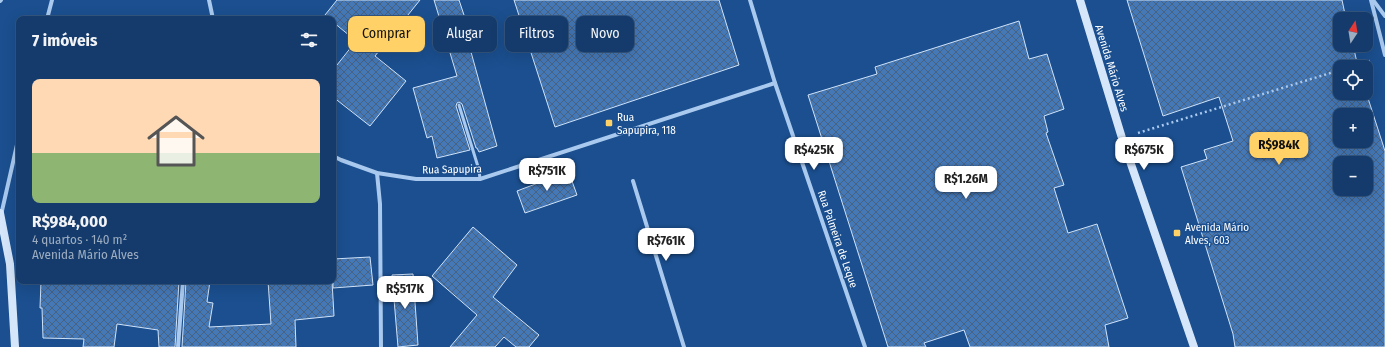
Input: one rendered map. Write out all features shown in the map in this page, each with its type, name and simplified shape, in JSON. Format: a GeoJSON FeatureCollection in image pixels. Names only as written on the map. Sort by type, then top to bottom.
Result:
{"type":"FeatureCollection","features":[{"type":"Feature","properties":{"kind":"street"},"geometry":{"type":"LineString","coordinates":[[48,16],[52,0]]}},
{"type":"Feature","properties":{"kind":"street"},"geometry":{"type":"LineString","coordinates":[[209,0],[212,16]]}},
{"type":"Feature","properties":{"kind":"street","name":"Rua Palmeira de Leque"},"geometry":{"type":"LineString","coordinates":[[750,0],[775,83],[865,347]]}},
{"type":"Feature","properties":{"kind":"street","name":"Avenida Mário Alves"},"geometry":{"type":"LineString","coordinates":[[1080,0],[1122,138],[1194,347]]}},
{"type":"Feature","properties":{"kind":"street"},"geometry":{"type":"LineString","coordinates":[[1372,0],[1385,16]]}},
{"type":"Feature","properties":{"kind":"street"},"geometry":{"type":"LineString","coordinates":[[1372,0],[1385,55]]}},
{"type":"Feature","properties":{"kind":"street","name":"Rua Sapupira"},"geometry":{"type":"LineString","coordinates":[[336,158],[378,173],[416,179],[480,180],[775,83]]}},
{"type":"Feature","properties":{"kind":"street"},"geometry":{"type":"LineString","coordinates":[[15,347],[10,264],[1,214],[16,149]]}},
{"type":"Feature","properties":{"kind":"street"},"geometry":{"type":"LineString","coordinates":[[378,173],[380,204],[380,347]]}},
{"type":"Feature","properties":{"kind":"street"},"geometry":{"type":"LineString","coordinates":[[633,181],[684,347]]}},
{"type":"Feature","properties":{"kind":"street"},"geometry":{"type":"LineString","coordinates":[[178,347],[184,284]]}},
{"type":"Feature","properties":{"kind":"lane"},"geometry":{"type":"LineString","coordinates":[[459,105],[479,170],[480,180]]}},
{"type":"Feature","properties":{"kind":"path"},"geometry":{"type":"LineString","coordinates":[[1122,138],[1333,72]]}},
{"type":"Feature","properties":{"kind":"building"},"geometry":{"type":"Polygon","coordinates":[[[337,0],[420,0],[407,16],[348,16],[348,34],[336,24],[336,16],[325,15],[337,0]]]}},
{"type":"Feature","properties":{"kind":"building"},"geometry":{"type":"Polygon","coordinates":[[[434,0],[459,0],[464,16],[439,16],[434,0]]]}},
{"type":"Feature","properties":{"kind":"building"},"geometry":{"type":"Polygon","coordinates":[[[514,0],[719,0],[739,65],[555,127],[531,52],[568,52],[568,16],[519,16],[514,0]]]}},
{"type":"Feature","properties":{"kind":"building"},"geometry":{"type":"Polygon","coordinates":[[[1127,0],[1342,0],[1345,12],[1333,12],[1333,52],[1355,52],[1356,60],[1333,60],[1333,100],[1369,100],[1371,108],[1333,108],[1333,148],[1373,148],[1373,114],[1385,151],[1385,347],[1235,347],[1233,334],[1181,167],[1207,159],[1204,150],[1233,141],[1219,97],[1163,116],[1127,0]]]}},
{"type":"Feature","properties":{"kind":"building"},"geometry":{"type":"Polygon","coordinates":[[[1019,21],[1029,59],[1047,54],[1064,109],[1044,116],[1048,132],[1046,133],[1064,185],[1054,188],[1068,233],[1097,224],[1128,318],[1105,325],[1109,347],[970,347],[964,330],[924,343],[926,347],[888,347],[808,95],[877,74],[875,67],[1019,21]]]}},
{"type":"Feature","properties":{"kind":"building"},"geometry":{"type":"Polygon","coordinates":[[[348,51],[378,52],[375,56],[406,81],[370,126],[336,99],[336,66],[348,51]]]}},
{"type":"Feature","properties":{"kind":"building"},"geometry":{"type":"Polygon","coordinates":[[[450,52],[471,52],[497,146],[479,152],[476,148],[462,104],[459,102],[456,106],[470,150],[437,158],[432,136],[427,138],[413,88],[457,76],[450,52]]]}},
{"type":"Feature","properties":{"kind":"building"},"geometry":{"type":"Polygon","coordinates":[[[568,170],[577,195],[525,213],[517,191],[546,180],[545,178],[568,170]]]}},
{"type":"Feature","properties":{"kind":"building"},"geometry":{"type":"Polygon","coordinates":[[[473,227],[517,265],[493,297],[539,335],[529,347],[516,347],[504,337],[495,347],[450,347],[477,315],[432,276],[473,227]]]}},
{"type":"Feature","properties":{"kind":"building"},"geometry":{"type":"Polygon","coordinates":[[[370,257],[373,285],[333,288],[333,284],[336,284],[336,259],[370,257]]]}},
{"type":"Feature","properties":{"kind":"building"},"geometry":{"type":"Polygon","coordinates":[[[413,274],[418,345],[398,347],[392,275],[413,274]]]}},
{"type":"Feature","properties":{"kind":"building"},"geometry":{"type":"Polygon","coordinates":[[[41,284],[179,284],[175,347],[159,347],[158,330],[117,324],[114,347],[83,347],[84,339],[43,338],[42,308],[40,308],[41,284]]]}},
{"type":"Feature","properties":{"kind":"building"},"geometry":{"type":"Polygon","coordinates":[[[186,284],[210,284],[207,302],[213,303],[209,327],[271,324],[268,284],[332,284],[334,316],[295,320],[296,347],[182,347],[186,284]]]}},
{"type":"Feature","properties":{"kind":"place","name":"Rua Sapupira, 118"},"geometry":{"type":"Point","coordinates":[609,123]}},
{"type":"Feature","properties":{"kind":"place","name":"Avenida Mário Alves, 603"},"geometry":{"type":"Point","coordinates":[1177,233]}}]}
